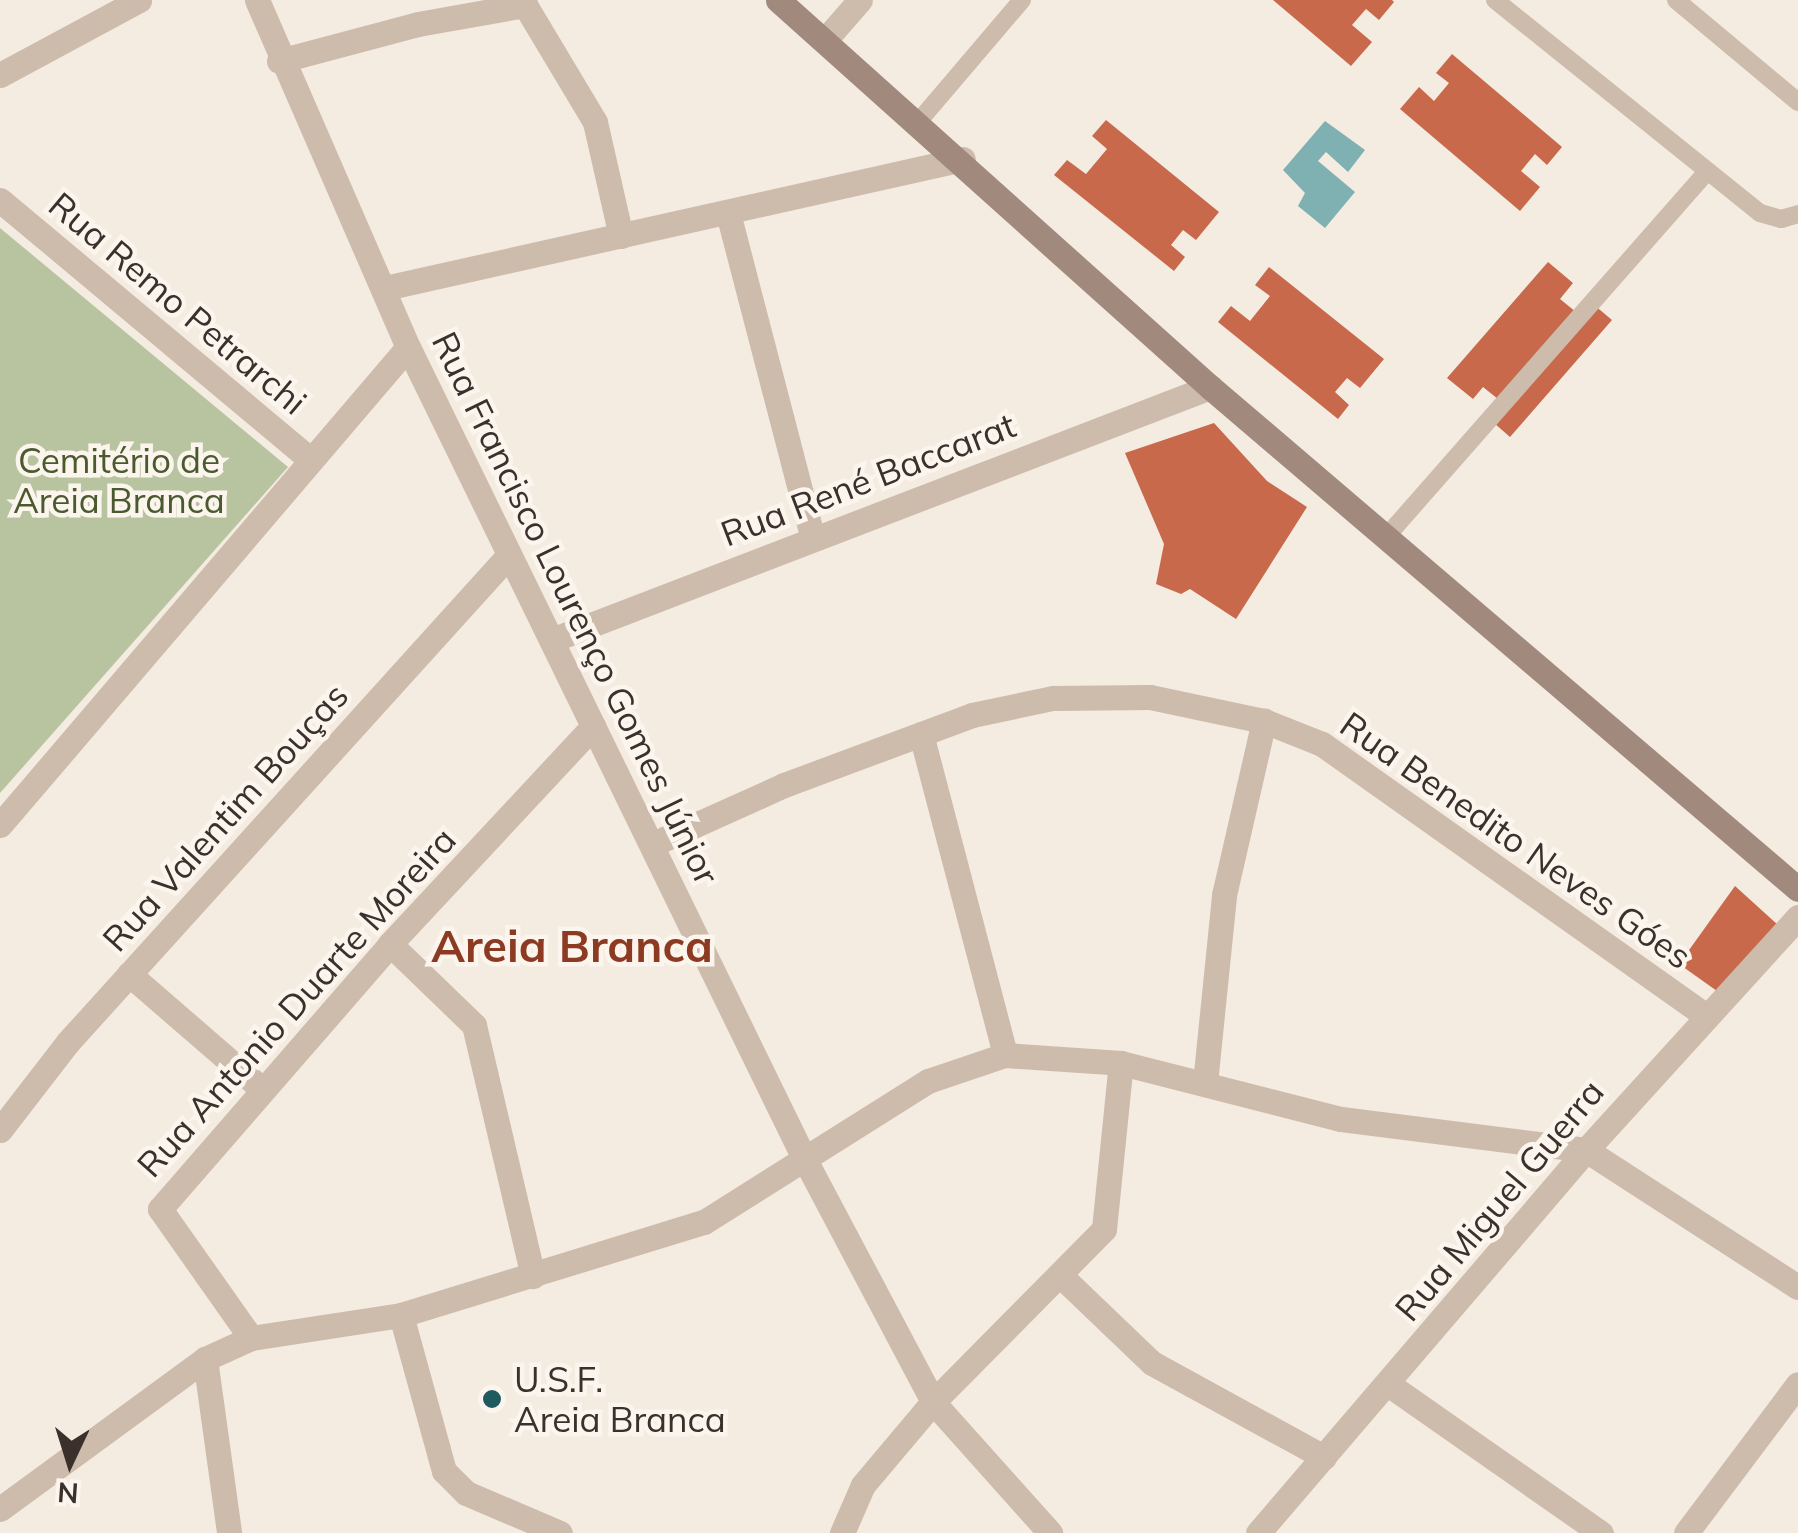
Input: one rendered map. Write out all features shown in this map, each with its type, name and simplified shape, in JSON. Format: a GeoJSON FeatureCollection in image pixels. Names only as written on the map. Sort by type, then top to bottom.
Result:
{"type":"FeatureCollection","features":[{"type":"Feature","properties":{"kind":"street"},"geometry":{"type":"LineString","coordinates":[[0,75],[139,0]]}},
{"type":"Feature","properties":{"kind":"street","name":"Rua Francisco Lourenço Gomes Júnior"},"geometry":{"type":"LineString","coordinates":[[257,0],[279,61],[408,346],[802,1156],[933,1402],[1050,1533]]}},
{"type":"Feature","properties":{"kind":"street"},"geometry":{"type":"LineString","coordinates":[[778,0],[963,159],[1210,387],[1798,889]]}},
{"type":"Feature","properties":{"kind":"street"},"geometry":{"type":"LineString","coordinates":[[824,40],[860,0]]}},
{"type":"Feature","properties":{"kind":"street"},"geometry":{"type":"LineString","coordinates":[[279,61],[418,24],[525,5],[595,122],[620,236]]}},
{"type":"Feature","properties":{"kind":"street"},"geometry":{"type":"LineString","coordinates":[[385,288],[963,159]]}},
{"type":"Feature","properties":{"kind":"street","name":"Rua Remo Petrarchi"},"geometry":{"type":"LineString","coordinates":[[0,200],[311,460]]}},
{"type":"Feature","properties":{"kind":"street"},"geometry":{"type":"LineString","coordinates":[[728,213],[812,536]]}},
{"type":"Feature","properties":{"kind":"street"},"geometry":{"type":"LineString","coordinates":[[0,826],[408,346]]}},
{"type":"Feature","properties":{"kind":"street","name":"Rua René Baccarat"},"geometry":{"type":"LineString","coordinates":[[552,640],[812,536],[1210,387]]}},
{"type":"Feature","properties":{"kind":"street","name":"Rua Valentim Bouças"},"geometry":{"type":"LineString","coordinates":[[0,1130],[129,974],[508,556]]}},
{"type":"Feature","properties":{"kind":"street","name":"Rua Benedito Neves Góes"},"geometry":{"type":"LineString","coordinates":[[653,844],[784,785],[921,734],[1053,698],[1150,697],[1264,721],[1322,744],[1706,1016]]}},
{"type":"Feature","properties":{"kind":"street"},"geometry":{"type":"LineString","coordinates":[[1205,1084],[1224,896],[1264,721]]}},
{"type":"Feature","properties":{"kind":"street","name":"Rua Antonio Duarte Moreira"},"geometry":{"type":"LineString","coordinates":[[252,1338],[160,1208],[390,944],[593,726]]}},
{"type":"Feature","properties":{"kind":"street"},"geometry":{"type":"LineString","coordinates":[[921,734],[1005,1055]]}},
{"type":"Feature","properties":{"kind":"street","name":"Rua Miguel Guerra"},"geometry":{"type":"LineString","coordinates":[[1258,1533],[1586,1150],[1798,918]]}},
{"type":"Feature","properties":{"kind":"street"},"geometry":{"type":"LineString","coordinates":[[390,944],[474,1024],[533,1276]]}},
{"type":"Feature","properties":{"kind":"street"},"geometry":{"type":"LineString","coordinates":[[129,974],[263,1090]]}},
{"type":"Feature","properties":{"kind":"street"},"geometry":{"type":"LineString","coordinates":[[0,1509],[206,1358],[252,1338],[401,1316],[704,1222],[802,1156],[928,1080],[1005,1055],[1058,1054],[1121,1063],[1341,1119],[1586,1150],[1798,1287]]}},
{"type":"Feature","properties":{"kind":"street"},"geometry":{"type":"LineString","coordinates":[[842,1533],[863,1485],[933,1402],[1062,1277],[1104,1229],[1121,1063]]}},
{"type":"Feature","properties":{"kind":"street"},"geometry":{"type":"LineString","coordinates":[[1062,1277],[1152,1363],[1324,1457]]}},
{"type":"Feature","properties":{"kind":"street"},"geometry":{"type":"LineString","coordinates":[[401,1316],[444,1471],[466,1493],[560,1533]]}},
{"type":"Feature","properties":{"kind":"street"},"geometry":{"type":"LineString","coordinates":[[206,1358],[229,1533]]}},
{"type":"Feature","properties":{"kind":"street"},"geometry":{"type":"LineString","coordinates":[[1388,1384],[1601,1533]]}},
{"type":"Feature","properties":{"kind":"street"},"geometry":{"type":"LineString","coordinates":[[1686,1533],[1798,1384]]}},
{"type":"Feature","properties":{"kind":"lane"},"geometry":{"type":"LineString","coordinates":[[919,121],[1022,0]]}},
{"type":"Feature","properties":{"kind":"lane"},"geometry":{"type":"LineString","coordinates":[[1495,0],[1760,213],[1781,219],[1798,214]]}},
{"type":"Feature","properties":{"kind":"lane"},"geometry":{"type":"LineString","coordinates":[[1676,0],[1798,102]]}},
{"type":"Feature","properties":{"kind":"lane"},"geometry":{"type":"LineString","coordinates":[[1386,537],[1707,172]]}},
{"type":"Feature","properties":{"kind":"green space","name":"Cemitério de Areia Branca"},"geometry":{"type":"Polygon","coordinates":[[[0,228],[288,467],[0,793],[0,228]]]}},
{"type":"Feature","properties":{"kind":"water"},"geometry":{"type":"Polygon","coordinates":[[[1325,121],[1365,150],[1348,172],[1326,152],[1318,161],[1355,192],[1325,228],[1298,206],[1305,193],[1283,170],[1325,121]]]}},
{"type":"Feature","properties":{"kind":"building"},"geometry":{"type":"Polygon","coordinates":[[[1273,0],[1394,2],[1379,20],[1366,9],[1352,25],[1372,42],[1351,66],[1273,0]]]}},
{"type":"Feature","properties":{"kind":"building"},"geometry":{"type":"Polygon","coordinates":[[[1452,54],[1562,147],[1547,165],[1535,154],[1521,171],[1540,187],[1520,211],[1400,109],[1419,87],[1434,101],[1449,83],[1436,73],[1452,54]]]}},
{"type":"Feature","properties":{"kind":"building"},"geometry":{"type":"Polygon","coordinates":[[[1106,120],[1219,212],[1196,240],[1183,230],[1171,245],[1185,257],[1174,271],[1054,175],[1067,160],[1086,174],[1107,149],[1092,136],[1106,120]]]}},
{"type":"Feature","properties":{"kind":"building"},"geometry":{"type":"Polygon","coordinates":[[[1548,262],[1573,283],[1560,299],[1576,312],[1587,299],[1612,320],[1510,437],[1494,423],[1508,407],[1483,387],[1473,399],[1447,378],[1548,262]]]}},
{"type":"Feature","properties":{"kind":"building"},"geometry":{"type":"Polygon","coordinates":[[[1269,267],[1384,359],[1360,388],[1347,378],[1335,392],[1349,405],[1338,419],[1218,322],[1231,306],[1250,321],[1270,296],[1255,285],[1269,267]]]}},
{"type":"Feature","properties":{"kind":"building"},"geometry":{"type":"Polygon","coordinates":[[[1214,423],[1267,481],[1307,507],[1236,619],[1190,589],[1181,594],[1156,584],[1164,544],[1125,453],[1214,423]]]}},
{"type":"Feature","properties":{"kind":"building"},"geometry":{"type":"Polygon","coordinates":[[[1735,886],[1778,925],[1717,991],[1679,964],[1735,886]]]}},
{"type":"Feature","properties":{"kind":"place","name":"U.S.F. Areia Branca"},"geometry":{"type":"Point","coordinates":[492,1399]}},
{"type":"Feature","properties":{"kind":"district","name":"Areia Branca"},"geometry":{"type":"Point","coordinates":[572,946]}}]}
